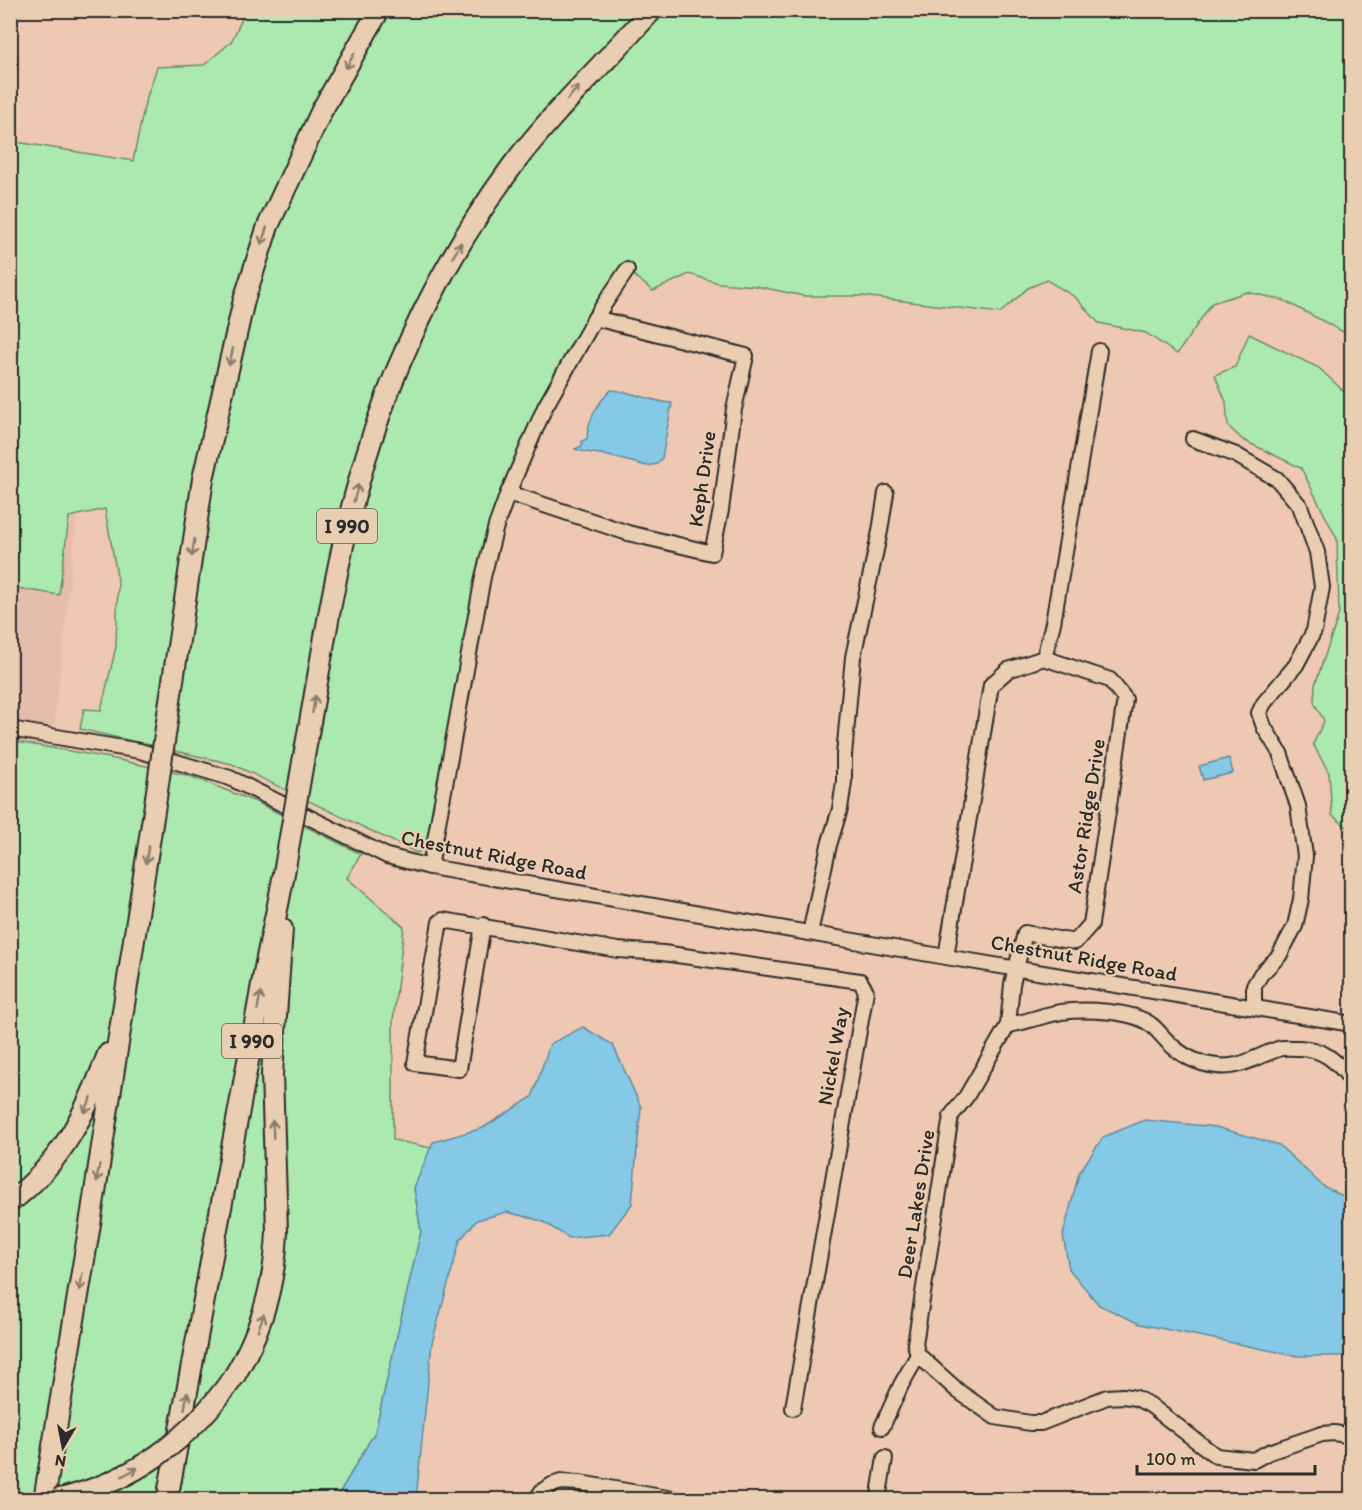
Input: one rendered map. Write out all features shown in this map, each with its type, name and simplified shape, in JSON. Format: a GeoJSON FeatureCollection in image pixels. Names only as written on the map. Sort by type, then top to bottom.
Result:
{"type":"FeatureCollection","features":[{"type":"Feature","properties":{"kind":"highway"},"geometry":{"type":"LineString","coordinates":[[44,1500],[123,1012],[203,479],[244,300],[268,226],[322,110],[378,10]]}},
{"type":"Feature","properties":{"kind":"highway"},"geometry":{"type":"LineString","coordinates":[[647,16],[658,10]]}},
{"type":"Feature","properties":{"kind":"highway","name":"I 990"},"geometry":{"type":"LineString","coordinates":[[167,1500],[348,524],[375,430],[405,352],[447,268],[499,185],[560,108],[647,16]]}},
{"type":"Feature","properties":{"kind":"highway"},"geometry":{"type":"LineString","coordinates":[[56,1500],[105,1484],[159,1456],[199,1421],[235,1375],[248,1352],[262,1318],[271,1286],[275,1256],[272,1074],[283,878]]}},
{"type":"Feature","properties":{"kind":"highway"},"geometry":{"type":"LineString","coordinates":[[10,1202],[46,1169],[76,1127],[93,1094],[123,1012]]}},
{"type":"Feature","properties":{"kind":"street"},"geometry":{"type":"LineString","coordinates":[[430,867],[483,577],[496,526],[545,406],[595,318],[627,270]]}},
{"type":"Feature","properties":{"kind":"street","name":"Keph Drive"},"geometry":{"type":"LineString","coordinates":[[508,493],[628,533],[712,553],[721,510],[734,409],[746,356],[595,318]]}},
{"type":"Feature","properties":{"kind":"street"},"geometry":{"type":"LineString","coordinates":[[946,957],[990,685],[1008,670],[1044,658],[1053,623],[1099,351]]}},
{"type":"Feature","properties":{"kind":"street"},"geometry":{"type":"LineString","coordinates":[[1193,439],[1236,455],[1277,479],[1300,506],[1317,552],[1322,588],[1314,632],[1296,665],[1264,703],[1259,713],[1264,728],[1280,753],[1298,806],[1305,856],[1301,899],[1295,926],[1279,956],[1260,974],[1254,986],[1254,1007]]}},
{"type":"Feature","properties":{"kind":"street"},"geometry":{"type":"LineString","coordinates":[[810,933],[828,845],[840,809],[853,657],[886,493]]}},
{"type":"Feature","properties":{"kind":"street","name":"Astor Ridge Drive"},"geometry":{"type":"LineString","coordinates":[[1016,967],[1025,933],[1076,942],[1091,924],[1125,699],[1110,680],[1044,658]]}},
{"type":"Feature","properties":{"kind":"street","name":"Chestnut Ridge Road"},"geometry":{"type":"LineString","coordinates":[[10,729],[140,751],[230,778],[387,856],[430,867],[946,957],[1352,1024]]}},
{"type":"Feature","properties":{"kind":"street","name":"Nickel Way"},"geometry":{"type":"LineString","coordinates":[[483,926],[459,1069],[415,1063],[440,922],[443,920],[483,926],[618,950],[663,953],[860,981],[866,991],[793,1408]]}},
{"type":"Feature","properties":{"kind":"street","name":"Deer Lakes Drive"},"geometry":{"type":"LineString","coordinates":[[882,1427],[918,1355],[915,1344],[951,1116],[966,1097],[1008,1025],[1016,967]]}},
{"type":"Feature","properties":{"kind":"street"},"geometry":{"type":"LineString","coordinates":[[1008,1025],[1028,1022],[1060,1012],[1093,1011],[1130,1015],[1150,1024],[1168,1043],[1191,1061],[1218,1067],[1240,1066],[1280,1048],[1301,1048],[1320,1051],[1340,1065],[1352,1081]]}},
{"type":"Feature","properties":{"kind":"street"},"geometry":{"type":"LineString","coordinates":[[918,1355],[958,1391],[995,1417],[1041,1423],[1107,1397],[1136,1398],[1150,1405],[1216,1456],[1254,1460],[1269,1452],[1322,1434],[1352,1436]]}},
{"type":"Feature","properties":{"kind":"street"},"geometry":{"type":"LineString","coordinates":[[878,1500],[885,1458]]}},
{"type":"Feature","properties":{"kind":"street"},"geometry":{"type":"LineString","coordinates":[[536,1500],[542,1491],[561,1482],[679,1500]]}},
{"type":"Feature","properties":{"kind":"shaded area"},"geometry":{"type":"Polygon","coordinates":[[[11,319],[97,333],[55,718],[11,948],[11,319]]]}},
{"type":"Feature","properties":{"kind":"green space"},"geometry":{"type":"Polygon","coordinates":[[[246,11],[1351,11],[1351,336],[1283,300],[1247,292],[1212,303],[1177,354],[1146,333],[1099,323],[1075,297],[1047,280],[1028,288],[1000,313],[862,296],[804,296],[756,286],[719,283],[689,274],[653,291],[627,270],[545,407],[496,526],[435,843],[417,853],[232,764],[80,729],[84,709],[101,710],[116,647],[118,581],[105,509],[69,517],[59,595],[11,587],[10,404],[19,349],[10,347],[10,141],[133,161],[145,103],[157,67],[204,65],[231,42],[246,11]]]}},
{"type":"Feature","properties":{"kind":"green space"},"geometry":{"type":"Polygon","coordinates":[[[1249,334],[1319,368],[1351,398],[1351,830],[1332,815],[1329,773],[1313,744],[1324,721],[1314,702],[1315,685],[1339,614],[1337,539],[1301,468],[1243,440],[1228,426],[1226,402],[1215,375],[1235,367],[1249,334]]]}},
{"type":"Feature","properties":{"kind":"green space"},"geometry":{"type":"Polygon","coordinates":[[[11,741],[110,758],[190,776],[256,802],[361,854],[347,878],[404,927],[393,1021],[393,1140],[431,1148],[414,1188],[421,1232],[375,1432],[336,1499],[11,1500],[11,741]]]}},
{"type":"Feature","properties":{"kind":"water"},"geometry":{"type":"Polygon","coordinates":[[[611,390],[672,403],[662,458],[657,464],[647,466],[575,449],[582,446],[582,441],[587,439],[594,412],[611,390]]]}},
{"type":"Feature","properties":{"kind":"water"},"geometry":{"type":"Polygon","coordinates":[[[1229,758],[1233,773],[1203,780],[1199,766],[1229,758]]]}},
{"type":"Feature","properties":{"kind":"water"},"geometry":{"type":"Polygon","coordinates":[[[583,1027],[613,1045],[641,1107],[632,1204],[609,1234],[569,1238],[542,1221],[507,1212],[477,1220],[460,1240],[432,1343],[416,1499],[336,1499],[375,1432],[421,1231],[414,1188],[433,1142],[483,1128],[532,1097],[550,1044],[583,1027]]]}},
{"type":"Feature","properties":{"kind":"water"},"geometry":{"type":"Polygon","coordinates":[[[1145,1120],[1216,1127],[1279,1145],[1323,1186],[1351,1200],[1351,1358],[1346,1356],[1298,1356],[1140,1324],[1099,1305],[1069,1269],[1063,1235],[1079,1173],[1103,1137],[1145,1120]]]}}]}
